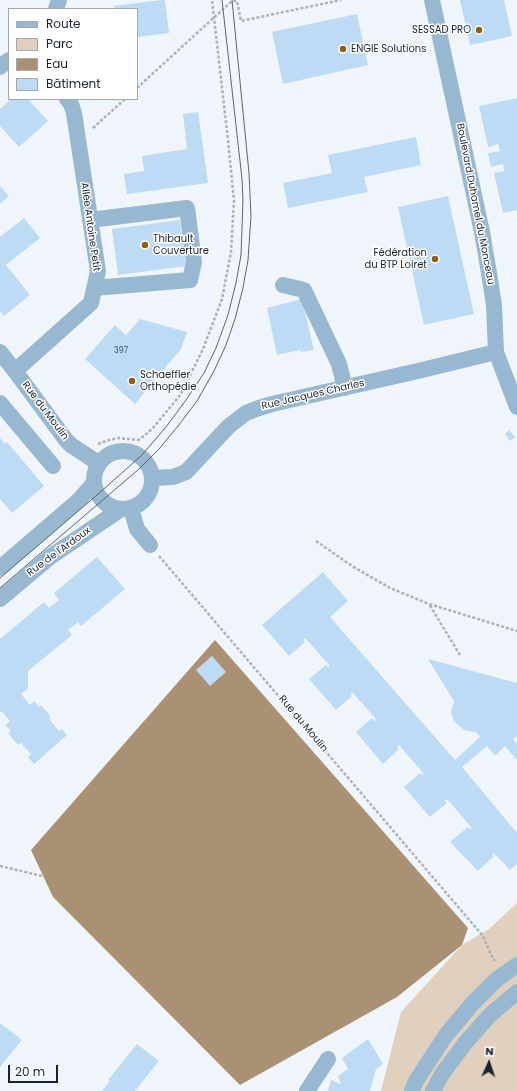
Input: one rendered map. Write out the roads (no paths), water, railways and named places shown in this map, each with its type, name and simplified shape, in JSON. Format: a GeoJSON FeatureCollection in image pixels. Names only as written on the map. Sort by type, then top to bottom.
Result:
{"type":"FeatureCollection","features":[{"type":"Feature","properties":{"kind":"street","name":"Boulevard Duhamel du Monceau"},"geometry":{"type":"LineString","coordinates":[[432,0],[482,232],[494,305],[496,352],[517,407]]}},
{"type":"Feature","properties":{"kind":"street"},"geometry":{"type":"LineString","coordinates":[[0,67],[8,61]]}},
{"type":"Feature","properties":{"kind":"street","name":"Allée Antoine Petit"},"geometry":{"type":"LineString","coordinates":[[15,371],[91,303],[98,271],[74,113],[68,100]]}},
{"type":"Feature","properties":{"kind":"street"},"geometry":{"type":"LineString","coordinates":[[90,220],[187,208],[194,262],[190,280],[94,288]]}},
{"type":"Feature","properties":{"kind":"street"},"geometry":{"type":"LineString","coordinates":[[283,285],[304,290],[338,364],[345,388]]}},
{"type":"Feature","properties":{"kind":"street","name":"Rue du Moulin"},"geometry":{"type":"LineString","coordinates":[[0,352],[66,440],[98,463]]}},
{"type":"Feature","properties":{"kind":"street","name":"Rue Jacques Charles"},"geometry":{"type":"LineString","coordinates":[[152,478],[173,477],[186,472],[229,426],[246,413],[258,408],[496,352]]}},
{"type":"Feature","properties":{"kind":"street"},"geometry":{"type":"LineString","coordinates":[[0,403],[53,466]]}},
{"type":"Feature","properties":{"kind":"street"},"geometry":{"type":"LineString","coordinates":[[123,450],[141,456],[149,467],[152,478],[152,486],[144,500],[138,505],[126,508],[114,508],[102,500],[93,484],[93,477],[98,463],[105,456],[113,452],[123,450]]}},
{"type":"Feature","properties":{"kind":"street"},"geometry":{"type":"LineString","coordinates":[[2,561],[79,500],[93,484]]}},
{"type":"Feature","properties":{"kind":"street"},"geometry":{"type":"LineString","coordinates":[[126,508],[137,529],[150,545]]}},
{"type":"Feature","properties":{"kind":"street","name":"Rue de l'Ardoux"},"geometry":{"type":"LineString","coordinates":[[0,599],[50,557],[126,508]]}},
{"type":"Feature","properties":{"kind":"street"},"geometry":{"type":"LineString","coordinates":[[412,1091],[416,1081],[446,1034],[472,1004],[497,979],[517,965]]}},
{"type":"Feature","properties":{"kind":"street"},"geometry":{"type":"LineString","coordinates":[[433,1091],[442,1074],[466,1042],[490,1016],[517,992]]}},
{"type":"Feature","properties":{"kind":"street"},"geometry":{"type":"LineString","coordinates":[[307,1091],[328,1059]]}},
{"type":"Feature","properties":{"kind":"water"},"geometry":{"type":"Polygon","coordinates":[[[215,640],[468,928],[462,945],[397,997],[240,1085],[53,897],[31,850],[215,640]]]}},
{"type":"Feature","properties":{"kind":"tram line"},"geometry":{"type":"LineString","coordinates":[[0,578],[141,456],[166,427],[186,400],[204,373],[216,348],[228,315],[236,283],[241,255],[243,200],[222,0]]}},
{"type":"Feature","properties":{"kind":"tram line"},"geometry":{"type":"LineString","coordinates":[[0,588],[139,469],[159,449],[197,401],[214,371],[226,345],[243,288],[248,260],[251,216],[249,173],[232,0]]}},
{"type":"Feature","properties":{"kind":"place","name":"SESSAD PRO"},"geometry":{"type":"Point","coordinates":[479,30]}},
{"type":"Feature","properties":{"kind":"place","name":"ENGIE Solutions"},"geometry":{"type":"Point","coordinates":[343,49]}},
{"type":"Feature","properties":{"kind":"place","name":"Thibault Couverture"},"geometry":{"type":"Point","coordinates":[145,245]}},
{"type":"Feature","properties":{"kind":"place","name":"Fédération du BTP Loiret"},"geometry":{"type":"Point","coordinates":[435,259]}},
{"type":"Feature","properties":{"kind":"place","name":"Schaeffler Orthopédie"},"geometry":{"type":"Point","coordinates":[132,381]}}]}
